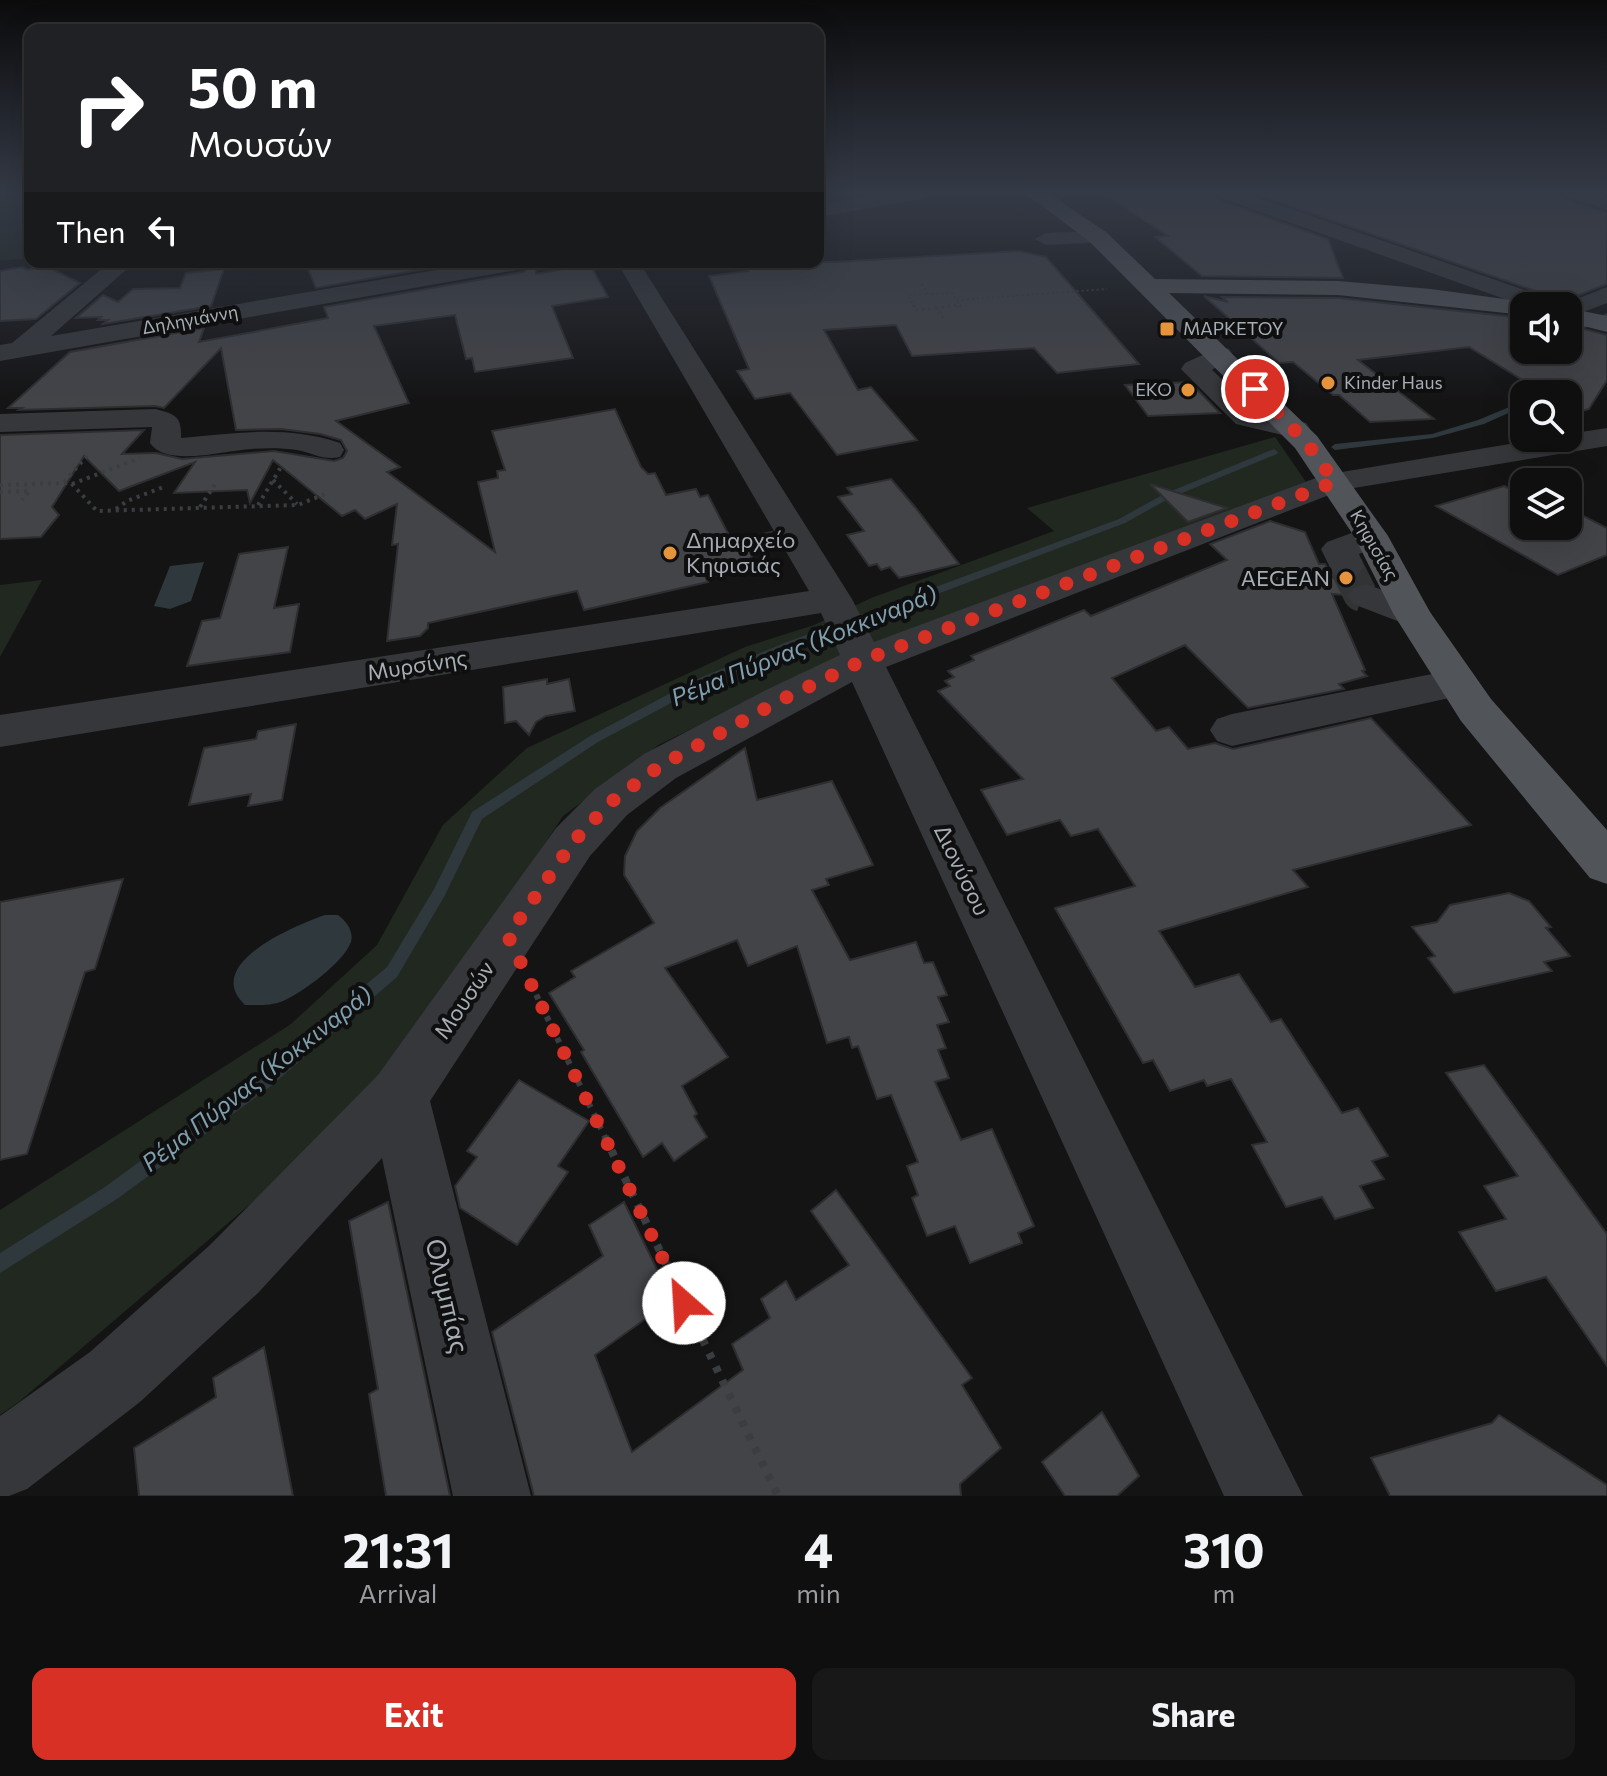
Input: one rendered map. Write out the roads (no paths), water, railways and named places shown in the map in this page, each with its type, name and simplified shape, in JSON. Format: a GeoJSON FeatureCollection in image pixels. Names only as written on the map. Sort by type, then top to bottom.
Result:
{"type":"FeatureCollection","features":[{"type":"Feature","properties":{"kind":"main road"},"geometry":{"type":"LineString","coordinates":[[1126,263],[1220,355]]}},
{"type":"Feature","properties":{"kind":"main road"},"geometry":{"type":"LineString","coordinates":[[1465,275],[1471,301]]}},
{"type":"Feature","properties":{"kind":"main road"},"geometry":{"type":"LineString","coordinates":[[1151,286],[1273,283],[1510,306]]}},
{"type":"Feature","properties":{"kind":"main road"},"geometry":{"type":"LineString","coordinates":[[1582,317],[1607,324]]}},
{"type":"Feature","properties":{"kind":"main road","name":"Κηφισίας"},"geometry":{"type":"LineString","coordinates":[[1315,454],[1371,536],[1413,615],[1457,683],[1558,810],[1607,864]]}},
{"type":"Feature","properties":{"kind":"street"},"geometry":{"type":"LineString","coordinates":[[1429,263],[1510,292]]}},
{"type":"Feature","properties":{"kind":"street"},"geometry":{"type":"LineString","coordinates":[[0,367],[10,351],[116,268]]}},
{"type":"Feature","properties":{"kind":"street","name":"Δηληγιάννη"},"geometry":{"type":"LineString","coordinates":[[10,351],[487,268]]}},
{"type":"Feature","properties":{"kind":"street","name":"Διονύσου"},"geometry":{"type":"LineString","coordinates":[[632,268],[850,631],[906,756],[1264,1496]]}},
{"type":"Feature","properties":{"kind":"street"},"geometry":{"type":"LineString","coordinates":[[1582,306],[1607,294]]}},
{"type":"Feature","properties":{"kind":"street"},"geometry":{"type":"LineString","coordinates":[[1220,355],[1195,369],[1246,418],[1315,454],[1607,437]]}},
{"type":"Feature","properties":{"kind":"street"},"geometry":{"type":"LineString","coordinates":[[0,423],[155,418],[167,422],[165,443],[171,447],[298,439],[329,450]]}},
{"type":"Feature","properties":{"kind":"street","name":"Μουσών"},"geometry":{"type":"LineString","coordinates":[[0,1462],[115,1377],[234,1269],[399,1096],[573,842],[611,802],[660,766],[781,700],[850,631],[1315,454]]}},
{"type":"Feature","properties":{"kind":"street"},"geometry":{"type":"LineString","coordinates":[[1371,536],[1339,549],[1356,581],[1413,615]]}},
{"type":"Feature","properties":{"kind":"street","name":"Μυρσίνης"},"geometry":{"type":"LineString","coordinates":[[1,733],[850,631]]}},
{"type":"Feature","properties":{"kind":"street"},"geometry":{"type":"LineString","coordinates":[[1232,730],[1457,683]]}},
{"type":"Feature","properties":{"kind":"street","name":"Ολυμπίας"},"geometry":{"type":"LineString","coordinates":[[399,1096],[492,1496]]}},
{"type":"Feature","properties":{"kind":"waterway","name":"Ρέμα Πύρνας (Κοκκιναρά)"},"geometry":{"type":"LineString","coordinates":[[1582,327],[1607,315]]}},
{"type":"Feature","properties":{"kind":"waterway","name":"Ρέμα Πύρνας (Κοκκιναρά)"},"geometry":{"type":"LineString","coordinates":[[1548,380],[1561,364]]}},
{"type":"Feature","properties":{"kind":"waterway","name":"Ρέμα Πύρνας (Κοκκιναρά)"},"geometry":{"type":"LineString","coordinates":[[1335,447],[1433,436],[1481,422],[1510,409]]}},
{"type":"Feature","properties":{"kind":"waterway","name":"Ρέμα Πύρνας (Κοκκιναρά)"},"geometry":{"type":"LineString","coordinates":[[0,1264],[111,1193],[265,1080],[392,972],[439,893],[477,816],[594,739],[699,683],[791,645],[1122,521],[1167,496],[1274,452]]}},
{"type":"Feature","properties":{"kind":"tunnel"},"geometry":{"type":"LineString","coordinates":[[1346,566],[1360,594],[1366,596]]}},
{"type":"Feature","properties":{"kind":"place","name":"ΜΑΡΚΕΤΟΥ"},"geometry":{"type":"Point","coordinates":[1167,329]}},
{"type":"Feature","properties":{"kind":"place","name":"Kinder Haus"},"geometry":{"type":"Point","coordinates":[1328,383]}},
{"type":"Feature","properties":{"kind":"place","name":"EKO"},"geometry":{"type":"Point","coordinates":[1188,390]}},
{"type":"Feature","properties":{"kind":"place","name":"Δημαρχείο Κηφισιάς"},"geometry":{"type":"Point","coordinates":[670,553]}},
{"type":"Feature","properties":{"kind":"place","name":"AEGEAN"},"geometry":{"type":"Point","coordinates":[1346,578]}}]}
